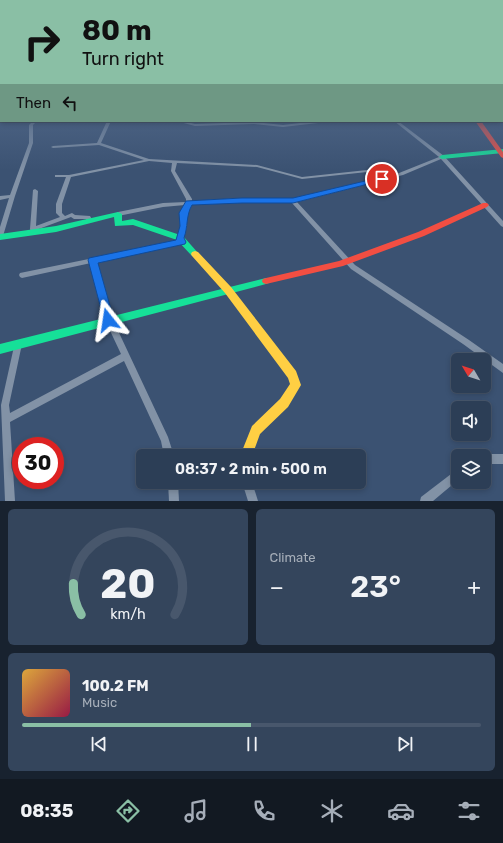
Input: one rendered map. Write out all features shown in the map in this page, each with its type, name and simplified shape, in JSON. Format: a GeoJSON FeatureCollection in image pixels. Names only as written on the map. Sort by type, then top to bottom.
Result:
{"type":"FeatureCollection","features":[{"type":"Feature","properties":{"kind":"main road"},"geometry":{"type":"LineString","coordinates":[[480,123],[502,151]]}},
{"type":"Feature","properties":{"kind":"main road"},"geometry":{"type":"LineString","coordinates":[[487,123],[502,151]]}},
{"type":"Feature","properties":{"kind":"main road"},"geometry":{"type":"LineString","coordinates":[[442,157],[502,151]]}},
{"type":"Feature","properties":{"kind":"main road"},"geometry":{"type":"LineString","coordinates":[[0,348],[228,290],[346,262],[421,234],[485,205]]}},
{"type":"Feature","properties":{"kind":"main road"},"geometry":{"type":"LineString","coordinates":[[0,235],[33,232],[118,214],[118,224],[133,222],[181,240],[228,290],[292,375],[296,385],[290,397],[258,427],[252,437],[248,449]]}},
{"type":"Feature","properties":{"kind":"street"},"geometry":{"type":"LineString","coordinates":[[0,235],[31,143],[31,125],[33,123]]}},
{"type":"Feature","properties":{"kind":"street"},"geometry":{"type":"LineString","coordinates":[[99,144],[108,123]]}},
{"type":"Feature","properties":{"kind":"street"},"geometry":{"type":"LineString","coordinates":[[188,123],[195,125],[243,123]]}},
{"type":"Feature","properties":{"kind":"street"},"geometry":{"type":"LineString","coordinates":[[258,123],[283,126],[306,123]]}},
{"type":"Feature","properties":{"kind":"street"},"geometry":{"type":"LineString","coordinates":[[399,123],[442,157],[503,224]]}},
{"type":"Feature","properties":{"kind":"street"},"geometry":{"type":"LineString","coordinates":[[53,147],[99,144],[149,160]]}},
{"type":"Feature","properties":{"kind":"street"},"geometry":{"type":"LineString","coordinates":[[118,214],[163,204],[242,200],[293,201],[390,177],[424,166],[442,157]]}},
{"type":"Feature","properties":{"kind":"street"},"geometry":{"type":"LineString","coordinates":[[57,176],[69,176],[149,160],[257,166],[307,178],[366,172],[390,177]]}},
{"type":"Feature","properties":{"kind":"street"},"geometry":{"type":"LineString","coordinates":[[22,275],[181,240],[184,226],[183,213],[189,203],[189,198],[173,171],[175,161]]}},
{"type":"Feature","properties":{"kind":"street"},"geometry":{"type":"LineString","coordinates":[[63,217],[59,213],[59,204],[69,176]]}},
{"type":"Feature","properties":{"kind":"street"},"geometry":{"type":"LineString","coordinates":[[35,191],[33,232],[63,217],[72,215],[74,217],[88,216],[90,221]]}},
{"type":"Feature","properties":{"kind":"street"},"geometry":{"type":"LineString","coordinates":[[0,198],[12,196]]}},
{"type":"Feature","properties":{"kind":"street"},"geometry":{"type":"LineString","coordinates":[[293,201],[346,262],[466,342],[503,369]]}},
{"type":"Feature","properties":{"kind":"street"},"geometry":{"type":"LineString","coordinates":[[93,260],[108,320],[165,440],[167,449]]}},
{"type":"Feature","properties":{"kind":"street"},"geometry":{"type":"LineString","coordinates":[[10,501],[5,405],[18,344]]}},
{"type":"Feature","properties":{"kind":"street"},"geometry":{"type":"LineString","coordinates":[[6,420],[125,356]]}},
{"type":"Feature","properties":{"kind":"street"},"geometry":{"type":"LineString","coordinates":[[491,459],[503,459]]}},
{"type":"Feature","properties":{"kind":"street"},"geometry":{"type":"LineString","coordinates":[[425,501],[451,480]]}},
{"type":"Feature","properties":{"kind":"street"},"geometry":{"type":"LineString","coordinates":[[173,489],[174,501]]}},
{"type":"Feature","properties":{"kind":"street"},"geometry":{"type":"LineString","coordinates":[[250,489],[254,501]]}},
{"type":"Feature","properties":{"kind":"traffic: fast"},"geometry":{"type":"LineString","coordinates":[[442,157],[503,151]]}},
{"type":"Feature","properties":{"kind":"traffic: fast"},"geometry":{"type":"LineString","coordinates":[[0,237],[56,229],[118,214],[118,224],[133,222],[180,238],[195,254]]}},
{"type":"Feature","properties":{"kind":"traffic: fast"},"geometry":{"type":"LineString","coordinates":[[0,349],[266,281]]}},
{"type":"Feature","properties":{"kind":"traffic: slow"},"geometry":{"type":"LineString","coordinates":[[195,254],[228,290],[292,375],[296,385],[284,403],[256,430],[249,449]]}},
{"type":"Feature","properties":{"kind":"traffic: jam"},"geometry":{"type":"LineString","coordinates":[[480,123],[503,156]]}},
{"type":"Feature","properties":{"kind":"traffic: jam"},"geometry":{"type":"LineString","coordinates":[[266,281],[340,264],[421,234],[485,205]]}},
{"type":"Feature","properties":{"kind":"route"},"geometry":{"type":"LineString","coordinates":[[108,320],[93,260],[182,242],[180,238],[184,226],[183,213],[188,207],[189,203],[242,200],[293,201],[352,185],[382,179]]}}]}
